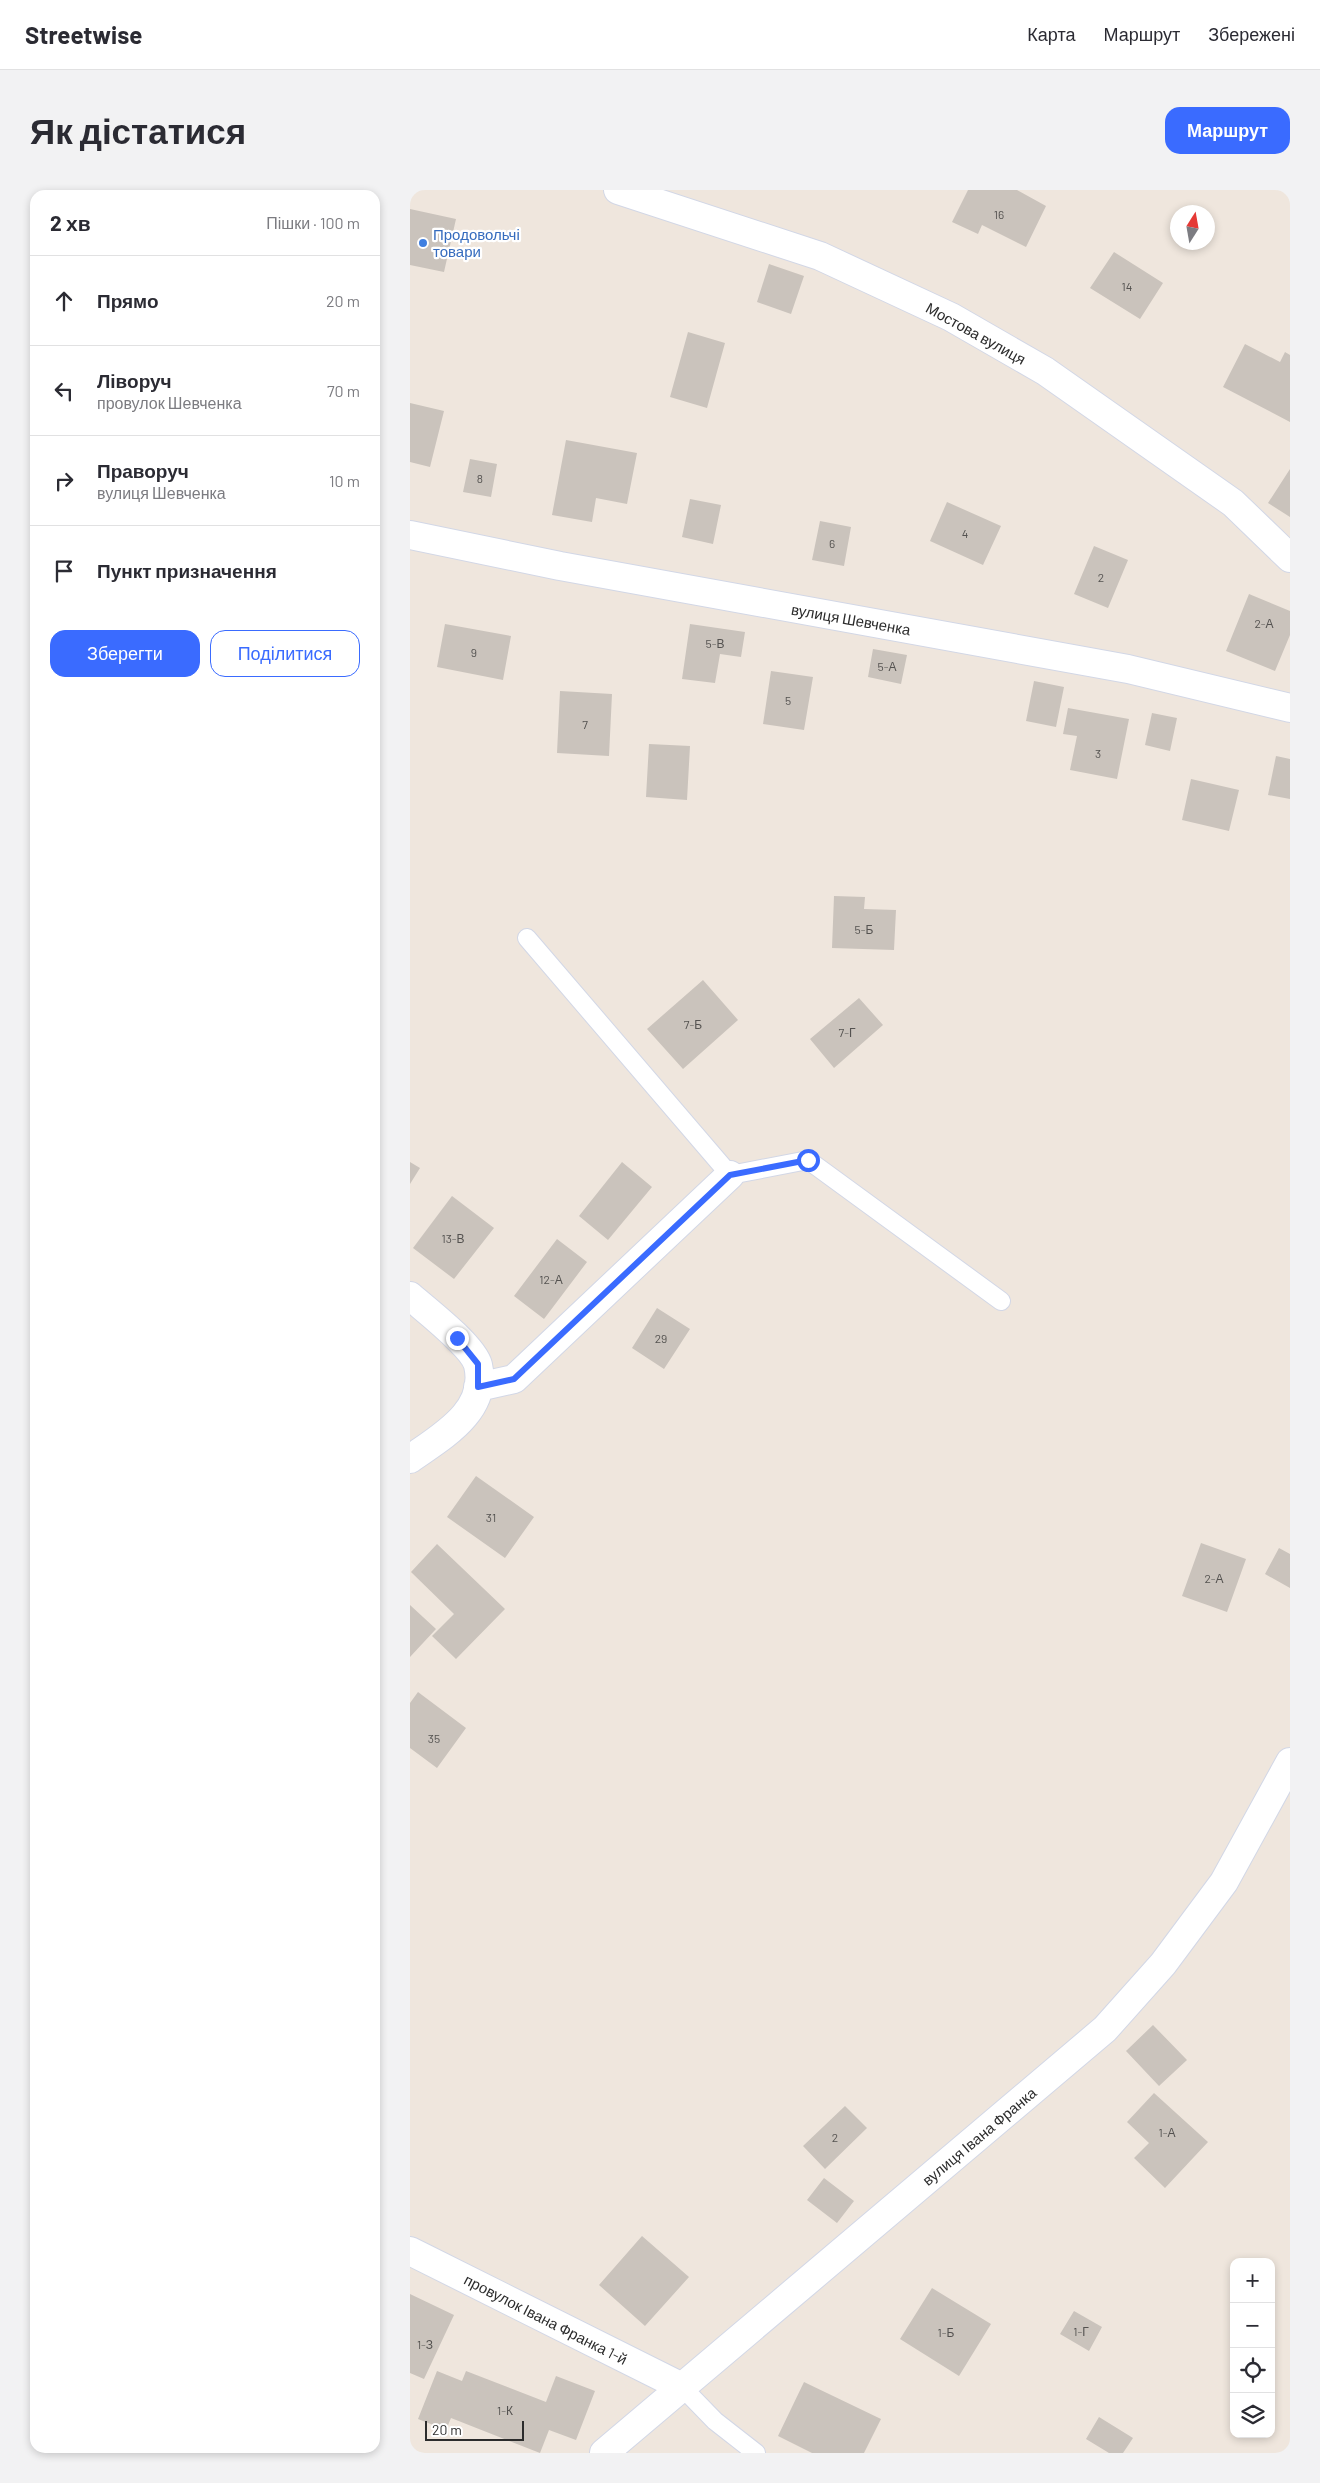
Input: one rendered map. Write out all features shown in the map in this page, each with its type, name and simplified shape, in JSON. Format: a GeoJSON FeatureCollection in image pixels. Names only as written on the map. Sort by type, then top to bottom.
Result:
{"type":"FeatureCollection","features":[{"type":"Feature","properties":{"kind":"street","name":"Мостова вулиця"},"geometry":{"type":"LineString","coordinates":[[618,190],[820,256],[951,316],[1045,371],[1233,503],[1290,558]]}},
{"type":"Feature","properties":{"kind":"street","name":"вулиця Шевченка"},"geometry":{"type":"LineString","coordinates":[[410,535],[570,568],[1128,669],[1290,708]]}},
{"type":"Feature","properties":{"kind":"street"},"geometry":{"type":"LineString","coordinates":[[478,1387],[514,1379],[730,1175]]}},
{"type":"Feature","properties":{"kind":"street"},"geometry":{"type":"LineString","coordinates":[[410,1296],[457,1338],[478,1364],[478,1387],[469,1412],[452,1430],[410,1459]]}},
{"type":"Feature","properties":{"kind":"street","name":"вулиця Івана Франка"},"geometry":{"type":"LineString","coordinates":[[604,2453],[1105,2029],[1163,1964],[1224,1882],[1290,1762]]}},
{"type":"Feature","properties":{"kind":"street","name":"провулок Івана Франка 1-й"},"geometry":{"type":"LineString","coordinates":[[410,2251],[682,2387]]}},
{"type":"Feature","properties":{"kind":"lane"},"geometry":{"type":"LineString","coordinates":[[527,938],[730,1175],[808,1160],[1001,1300]]}},
{"type":"Feature","properties":{"kind":"lane"},"geometry":{"type":"LineString","coordinates":[[682,2387],[715,2421],[756,2453]]}},
{"type":"Feature","properties":{"kind":"building"},"geometry":{"type":"Polygon","coordinates":[[[968,190],[1017,190],[1046,206],[1026,247],[982,225],[978,234],[952,222],[968,190]]]}},
{"type":"Feature","properties":{"kind":"building"},"geometry":{"type":"Polygon","coordinates":[[[410,209],[456,219],[444,272],[410,265],[410,209]]]}},
{"type":"Feature","properties":{"kind":"building"},"geometry":{"type":"Polygon","coordinates":[[[1114,252],[1163,283],[1140,319],[1090,288],[1114,252]]]}},
{"type":"Feature","properties":{"kind":"building"},"geometry":{"type":"Polygon","coordinates":[[[769,264],[804,276],[791,314],[757,302],[769,264]]]}},
{"type":"Feature","properties":{"kind":"building"},"geometry":{"type":"Polygon","coordinates":[[[688,332],[725,343],[707,408],[670,397],[688,332]]]}},
{"type":"Feature","properties":{"kind":"building"},"geometry":{"type":"Polygon","coordinates":[[[1245,344],[1280,362],[1285,352],[1290,355],[1290,422],[1223,387],[1245,344]]]}},
{"type":"Feature","properties":{"kind":"building"},"geometry":{"type":"Polygon","coordinates":[[[410,403],[444,411],[430,467],[410,462],[410,403]]]}},
{"type":"Feature","properties":{"kind":"building"},"geometry":{"type":"Polygon","coordinates":[[[566,440],[637,453],[627,504],[596,498],[592,522],[552,515],[566,440]]]}},
{"type":"Feature","properties":{"kind":"building"},"geometry":{"type":"Polygon","coordinates":[[[470,459],[497,464],[491,497],[463,492],[470,459]]]}},
{"type":"Feature","properties":{"kind":"building"},"geometry":{"type":"Polygon","coordinates":[[[1290,469],[1290,517],[1268,503],[1290,469]]]}},
{"type":"Feature","properties":{"kind":"building"},"geometry":{"type":"Polygon","coordinates":[[[690,499],[721,505],[713,544],[682,537],[690,499]]]}},
{"type":"Feature","properties":{"kind":"building"},"geometry":{"type":"Polygon","coordinates":[[[947,502],[1001,526],[983,565],[930,541],[947,502]]]}},
{"type":"Feature","properties":{"kind":"building"},"geometry":{"type":"Polygon","coordinates":[[[820,521],[851,527],[844,566],[812,560],[820,521]]]}},
{"type":"Feature","properties":{"kind":"building"},"geometry":{"type":"Polygon","coordinates":[[[1094,546],[1128,560],[1108,608],[1074,594],[1094,546]]]}},
{"type":"Feature","properties":{"kind":"building"},"geometry":{"type":"Polygon","coordinates":[[[1249,594],[1290,611],[1290,635],[1275,671],[1226,651],[1249,594]]]}},
{"type":"Feature","properties":{"kind":"building"},"geometry":{"type":"Polygon","coordinates":[[[445,624],[511,636],[503,680],[437,667],[445,624]]]}},
{"type":"Feature","properties":{"kind":"building"},"geometry":{"type":"Polygon","coordinates":[[[690,624],[745,632],[741,657],[720,654],[715,683],[682,679],[690,624]]]}},
{"type":"Feature","properties":{"kind":"building"},"geometry":{"type":"Polygon","coordinates":[[[873,649],[907,655],[901,684],[868,677],[873,649]]]}},
{"type":"Feature","properties":{"kind":"building"},"geometry":{"type":"Polygon","coordinates":[[[771,671],[813,677],[804,730],[763,724],[771,671]]]}},
{"type":"Feature","properties":{"kind":"building"},"geometry":{"type":"Polygon","coordinates":[[[1034,681],[1064,687],[1056,727],[1026,721],[1034,681]]]}},
{"type":"Feature","properties":{"kind":"building"},"geometry":{"type":"Polygon","coordinates":[[[560,691],[612,694],[609,756],[557,753],[560,691]]]}},
{"type":"Feature","properties":{"kind":"building"},"geometry":{"type":"Polygon","coordinates":[[[1068,708],[1129,719],[1117,779],[1070,770],[1077,736],[1063,734],[1068,708]]]}},
{"type":"Feature","properties":{"kind":"building"},"geometry":{"type":"Polygon","coordinates":[[[1152,713],[1177,718],[1170,751],[1145,745],[1152,713]]]}},
{"type":"Feature","properties":{"kind":"building"},"geometry":{"type":"Polygon","coordinates":[[[649,744],[690,746],[687,800],[646,797],[649,744]]]}},
{"type":"Feature","properties":{"kind":"building"},"geometry":{"type":"Polygon","coordinates":[[[1276,756],[1290,759],[1290,799],[1268,795],[1276,756]]]}},
{"type":"Feature","properties":{"kind":"building"},"geometry":{"type":"Polygon","coordinates":[[[1191,779],[1239,790],[1229,831],[1182,820],[1191,779]]]}},
{"type":"Feature","properties":{"kind":"building"},"geometry":{"type":"Polygon","coordinates":[[[834,896],[865,897],[864,909],[896,910],[894,950],[832,948],[834,896]]]}},
{"type":"Feature","properties":{"kind":"building"},"geometry":{"type":"Polygon","coordinates":[[[703,980],[738,1020],[683,1069],[647,1029],[703,980]]]}},
{"type":"Feature","properties":{"kind":"building"},"geometry":{"type":"Polygon","coordinates":[[[859,998],[883,1025],[834,1068],[810,1039],[859,998]]]}},
{"type":"Feature","properties":{"kind":"building"},"geometry":{"type":"Polygon","coordinates":[[[410,1162],[420,1168],[410,1184],[410,1162]]]}},
{"type":"Feature","properties":{"kind":"building"},"geometry":{"type":"Polygon","coordinates":[[[622,1162],[652,1187],[608,1240],[579,1216],[622,1162]]]}},
{"type":"Feature","properties":{"kind":"building"},"geometry":{"type":"Polygon","coordinates":[[[452,1196],[494,1228],[454,1279],[413,1248],[452,1196]]]}},
{"type":"Feature","properties":{"kind":"building"},"geometry":{"type":"Polygon","coordinates":[[[557,1239],[587,1262],[544,1319],[514,1296],[557,1239]]]}},
{"type":"Feature","properties":{"kind":"building"},"geometry":{"type":"Polygon","coordinates":[[[657,1308],[690,1329],[664,1369],[632,1348],[657,1308]]]}},
{"type":"Feature","properties":{"kind":"building"},"geometry":{"type":"Polygon","coordinates":[[[476,1476],[534,1517],[505,1558],[447,1517],[476,1476]]]}},
{"type":"Feature","properties":{"kind":"building"},"geometry":{"type":"Polygon","coordinates":[[[1201,1543],[1246,1559],[1227,1612],[1182,1596],[1201,1543]]]}},
{"type":"Feature","properties":{"kind":"building"},"geometry":{"type":"Polygon","coordinates":[[[437,1544],[505,1609],[456,1659],[432,1636],[454,1614],[411,1572],[437,1544]]]}},
{"type":"Feature","properties":{"kind":"building"},"geometry":{"type":"Polygon","coordinates":[[[1279,1548],[1290,1554],[1290,1588],[1265,1574],[1279,1548]]]}},
{"type":"Feature","properties":{"kind":"building"},"geometry":{"type":"Polygon","coordinates":[[[410,1605],[436,1629],[410,1657],[410,1605]]]}},
{"type":"Feature","properties":{"kind":"building"},"geometry":{"type":"Polygon","coordinates":[[[418,1692],[466,1728],[437,1768],[410,1748],[410,1703],[418,1692]]]}},
{"type":"Feature","properties":{"kind":"building"},"geometry":{"type":"Polygon","coordinates":[[[1153,2025],[1187,2060],[1159,2086],[1126,2051],[1153,2025]]]}},
{"type":"Feature","properties":{"kind":"building"},"geometry":{"type":"Polygon","coordinates":[[[1154,2093],[1208,2142],[1165,2188],[1134,2158],[1149,2143],[1127,2122],[1154,2093]]]}},
{"type":"Feature","properties":{"kind":"building"},"geometry":{"type":"Polygon","coordinates":[[[845,2106],[867,2128],[825,2169],[803,2146],[845,2106]]]}},
{"type":"Feature","properties":{"kind":"building"},"geometry":{"type":"Polygon","coordinates":[[[824,2178],[854,2201],[837,2223],[807,2200],[824,2178]]]}},
{"type":"Feature","properties":{"kind":"building"},"geometry":{"type":"Polygon","coordinates":[[[642,2236],[689,2277],[645,2326],[599,2285],[642,2236]]]}},
{"type":"Feature","properties":{"kind":"building"},"geometry":{"type":"Polygon","coordinates":[[[932,2288],[991,2324],[959,2376],[900,2339],[932,2288]]]}},
{"type":"Feature","properties":{"kind":"building"},"geometry":{"type":"Polygon","coordinates":[[[410,2294],[454,2315],[424,2379],[410,2373],[410,2294]]]}},
{"type":"Feature","properties":{"kind":"building"},"geometry":{"type":"Polygon","coordinates":[[[1074,2311],[1102,2327],[1089,2351],[1060,2334],[1074,2311]]]}},
{"type":"Feature","properties":{"kind":"building"},"geometry":{"type":"Polygon","coordinates":[[[437,2371],[462,2381],[466,2371],[546,2402],[556,2376],[595,2391],[576,2440],[549,2430],[540,2453],[451,2418],[446,2430],[418,2419],[437,2371]]]}},
{"type":"Feature","properties":{"kind":"building"},"geometry":{"type":"Polygon","coordinates":[[[804,2382],[881,2419],[864,2453],[812,2453],[778,2436],[804,2382]]]}},
{"type":"Feature","properties":{"kind":"building"},"geometry":{"type":"Polygon","coordinates":[[[1099,2417],[1133,2438],[1123,2453],[1109,2453],[1086,2439],[1099,2417]]]}},
{"type":"Feature","properties":{"kind":"place","name":"Продовольчі товари"},"geometry":{"type":"Point","coordinates":[423,243]}},
{"type":"Feature","properties":{"kind":"route"},"geometry":{"type":"LineString","coordinates":[[457,1338],[478,1364],[478,1387],[514,1379],[730,1175],[808,1160]]}}]}
